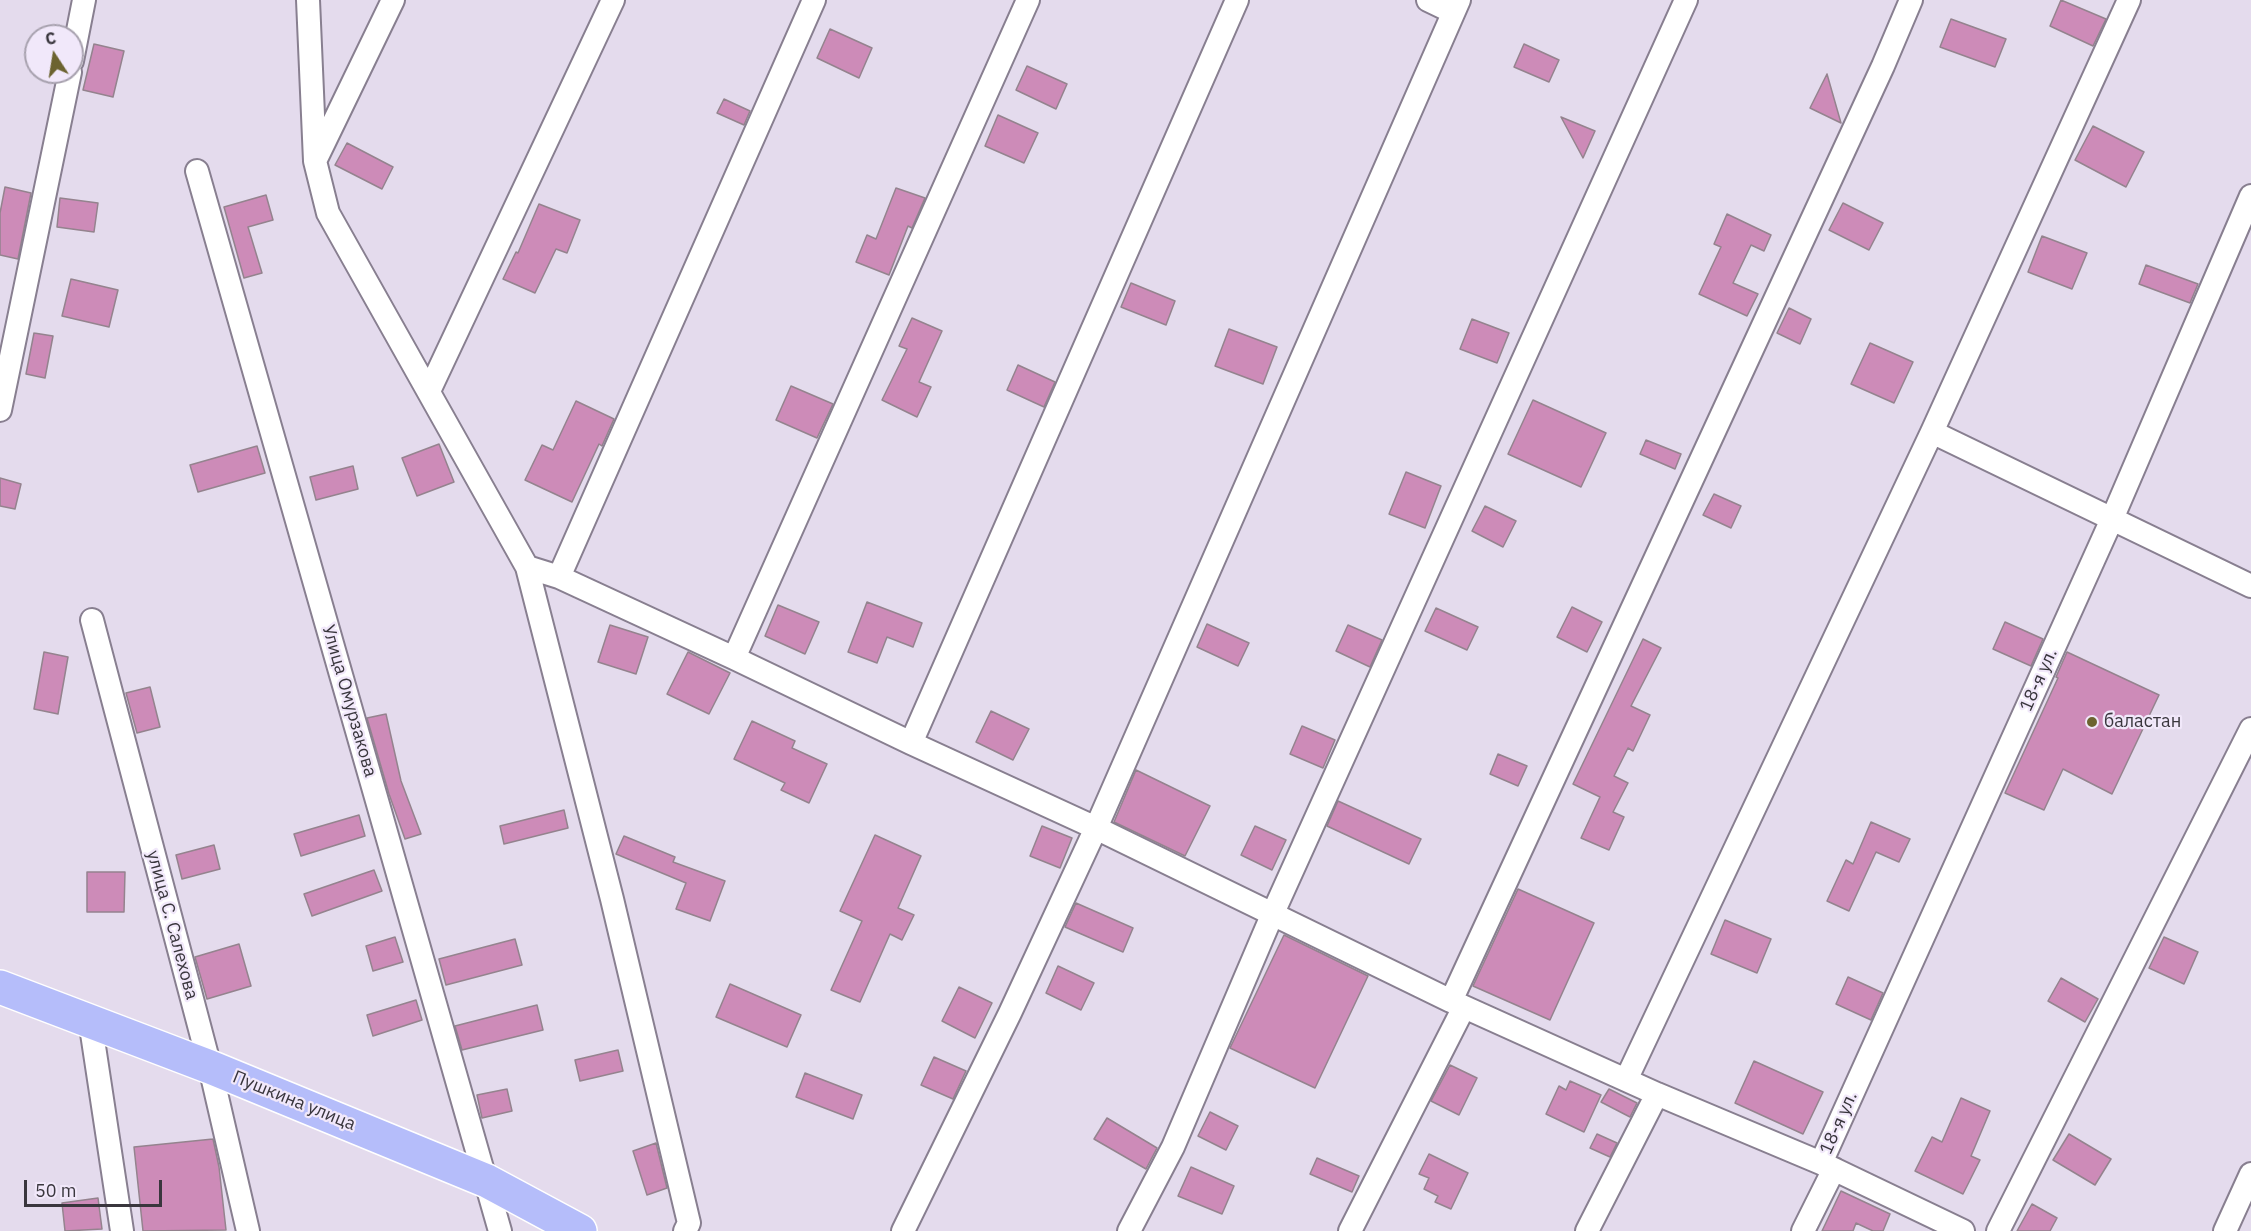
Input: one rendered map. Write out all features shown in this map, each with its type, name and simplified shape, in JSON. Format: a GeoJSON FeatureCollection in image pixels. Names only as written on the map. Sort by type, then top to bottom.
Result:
{"type":"FeatureCollection","features":[{"type":"Feature","properties":{"kind":"highway","name":"Пушкина улица"},"geometry":{"type":"LineString","coordinates":[[0,987],[210,1067],[487,1181],[580,1231]]}},
{"type":"Feature","properties":{"kind":"street"},"geometry":{"type":"LineString","coordinates":[[79,24],[84,0]]}},
{"type":"Feature","properties":{"kind":"street"},"geometry":{"type":"LineString","coordinates":[[308,0],[315,161],[328,213],[527,567],[615,910],[689,1223],[686,1231]]}},
{"type":"Feature","properties":{"kind":"street"},"geometry":{"type":"LineString","coordinates":[[315,161],[393,0]]}},
{"type":"Feature","properties":{"kind":"street"},"geometry":{"type":"LineString","coordinates":[[429,391],[613,0]]}},
{"type":"Feature","properties":{"kind":"street"},"geometry":{"type":"LineString","coordinates":[[559,577],[814,0]]}},
{"type":"Feature","properties":{"kind":"street"},"geometry":{"type":"LineString","coordinates":[[734,658],[1028,0]]}},
{"type":"Feature","properties":{"kind":"street"},"geometry":{"type":"LineString","coordinates":[[911,743],[1237,0]]}},
{"type":"Feature","properties":{"kind":"street"},"geometry":{"type":"LineString","coordinates":[[903,1231],[1010,1013],[1096,828],[1456,6],[1428,0]]}},
{"type":"Feature","properties":{"kind":"street"},"geometry":{"type":"LineString","coordinates":[[1129,1231],[1173,1148],[1273,913],[1686,0]]}},
{"type":"Feature","properties":{"kind":"street"},"geometry":{"type":"LineString","coordinates":[[1350,1231],[1458,1004],[1884,66],[1911,0]]}},
{"type":"Feature","properties":{"kind":"street"},"geometry":{"type":"LineString","coordinates":[[1626,1080],[1932,432],[2129,0]]}},
{"type":"Feature","properties":{"kind":"street"},"geometry":{"type":"LineString","coordinates":[[0,410],[68,84]]}},
{"type":"Feature","properties":{"kind":"street","name":"Улица Омурзакова"},"geometry":{"type":"LineString","coordinates":[[197,171],[500,1231]]}},
{"type":"Feature","properties":{"kind":"street","name":"18-я ул."},"geometry":{"type":"LineString","coordinates":[[1803,1231],[1827,1166],[2112,519],[2251,195]]}},
{"type":"Feature","properties":{"kind":"street"},"geometry":{"type":"LineString","coordinates":[[1932,432],[2251,586]]}},
{"type":"Feature","properties":{"kind":"street"},"geometry":{"type":"LineString","coordinates":[[527,567],[559,577],[734,658],[1096,828],[1458,1004],[1657,1094],[1827,1166],[1963,1231]]}},
{"type":"Feature","properties":{"kind":"street","name":"улица С. Салехова"},"geometry":{"type":"LineString","coordinates":[[92,620],[210,1067],[248,1231]]}},
{"type":"Feature","properties":{"kind":"street"},"geometry":{"type":"LineString","coordinates":[[1998,1231],[2251,729]]}},
{"type":"Feature","properties":{"kind":"street"},"geometry":{"type":"LineString","coordinates":[[90,1020],[122,1231]]}},
{"type":"Feature","properties":{"kind":"street"},"geometry":{"type":"LineString","coordinates":[[1587,1231],[1657,1094]]}},
{"type":"Feature","properties":{"kind":"street"},"geometry":{"type":"LineString","coordinates":[[2226,1231],[2251,1174]]}},
{"type":"Feature","properties":{"kind":"building"},"geometry":{"type":"Polygon","coordinates":[[[2061,0],[2106,19],[2093,46],[2050,26],[2061,0]]]}},
{"type":"Feature","properties":{"kind":"building"},"geometry":{"type":"Polygon","coordinates":[[[1951,19],[2006,39],[1995,67],[1940,47],[1951,19]]]}},
{"type":"Feature","properties":{"kind":"building"},"geometry":{"type":"Polygon","coordinates":[[[830,29],[872,48],[859,78],[817,58],[830,29]]]}},
{"type":"Feature","properties":{"kind":"building"},"geometry":{"type":"Polygon","coordinates":[[[94,44],[124,51],[113,97],[83,90],[94,44]]]}},
{"type":"Feature","properties":{"kind":"building"},"geometry":{"type":"Polygon","coordinates":[[[1524,44],[1559,60],[1549,82],[1514,67],[1524,44]]]}},
{"type":"Feature","properties":{"kind":"building"},"geometry":{"type":"Polygon","coordinates":[[[1027,66],[1067,84],[1056,109],[1016,90],[1027,66]]]}},
{"type":"Feature","properties":{"kind":"building"},"geometry":{"type":"Polygon","coordinates":[[[1827,74],[1841,123],[1810,108],[1827,74]]]}},
{"type":"Feature","properties":{"kind":"building"},"geometry":{"type":"Polygon","coordinates":[[[724,99],[750,111],[744,125],[717,113],[724,99]]]}},
{"type":"Feature","properties":{"kind":"building"},"geometry":{"type":"Polygon","coordinates":[[[998,115],[1038,133],[1024,163],[985,146],[998,115]]]}},
{"type":"Feature","properties":{"kind":"building"},"geometry":{"type":"Polygon","coordinates":[[[1561,117],[1595,131],[1583,158],[1561,117]]]}},
{"type":"Feature","properties":{"kind":"building"},"geometry":{"type":"Polygon","coordinates":[[[2093,126],[2144,152],[2126,187],[2075,160],[2093,126]]]}},
{"type":"Feature","properties":{"kind":"building"},"geometry":{"type":"Polygon","coordinates":[[[347,143],[393,167],[382,189],[335,165],[347,143]]]}},
{"type":"Feature","properties":{"kind":"building"},"geometry":{"type":"Polygon","coordinates":[[[5,187],[31,193],[18,259],[0,255],[0,213],[5,187]]]}},
{"type":"Feature","properties":{"kind":"building"},"geometry":{"type":"Polygon","coordinates":[[[896,188],[925,198],[912,228],[908,226],[889,275],[856,262],[867,235],[876,239],[896,188]]]}},
{"type":"Feature","properties":{"kind":"building"},"geometry":{"type":"Polygon","coordinates":[[[266,195],[273,220],[248,227],[262,273],[244,278],[224,207],[266,195]]]}},
{"type":"Feature","properties":{"kind":"building"},"geometry":{"type":"Polygon","coordinates":[[[60,198],[98,203],[94,232],[57,227],[60,198]]]}},
{"type":"Feature","properties":{"kind":"building"},"geometry":{"type":"Polygon","coordinates":[[[1843,203],[1883,223],[1869,250],[1829,230],[1843,203]]]}},
{"type":"Feature","properties":{"kind":"building"},"geometry":{"type":"Polygon","coordinates":[[[539,204],[580,220],[567,253],[556,249],[535,293],[503,279],[516,252],[518,253],[539,204]]]}},
{"type":"Feature","properties":{"kind":"building"},"geometry":{"type":"Polygon","coordinates":[[[1727,214],[1771,235],[1764,251],[1751,245],[1733,283],[1758,294],[1747,316],[1699,294],[1721,247],[1714,244],[1727,214]]]}},
{"type":"Feature","properties":{"kind":"building"},"geometry":{"type":"Polygon","coordinates":[[[2042,236],[2087,253],[2072,289],[2028,272],[2042,236]]]}},
{"type":"Feature","properties":{"kind":"building"},"geometry":{"type":"Polygon","coordinates":[[[2146,265],[2198,284],[2190,303],[2139,284],[2146,265]]]}},
{"type":"Feature","properties":{"kind":"building"},"geometry":{"type":"Polygon","coordinates":[[[71,279],[118,290],[109,327],[62,316],[71,279]]]}},
{"type":"Feature","properties":{"kind":"building"},"geometry":{"type":"Polygon","coordinates":[[[1131,283],[1175,301],[1166,325],[1121,307],[1131,283]]]}},
{"type":"Feature","properties":{"kind":"building"},"geometry":{"type":"Polygon","coordinates":[[[1789,308],[1811,319],[1800,344],[1777,333],[1789,308]]]}},
{"type":"Feature","properties":{"kind":"building"},"geometry":{"type":"Polygon","coordinates":[[[912,318],[942,331],[919,382],[931,387],[917,417],[882,400],[907,349],[899,346],[912,318]]]}},
{"type":"Feature","properties":{"kind":"building"},"geometry":{"type":"Polygon","coordinates":[[[1472,319],[1509,333],[1497,363],[1460,349],[1472,319]]]}},
{"type":"Feature","properties":{"kind":"building"},"geometry":{"type":"Polygon","coordinates":[[[1229,329],[1277,347],[1263,384],[1215,366],[1229,329]]]}},
{"type":"Feature","properties":{"kind":"building"},"geometry":{"type":"Polygon","coordinates":[[[34,333],[53,336],[45,378],[26,374],[34,333]]]}},
{"type":"Feature","properties":{"kind":"building"},"geometry":{"type":"Polygon","coordinates":[[[1870,343],[1913,362],[1894,403],[1851,384],[1870,343]]]}},
{"type":"Feature","properties":{"kind":"building"},"geometry":{"type":"Polygon","coordinates":[[[1018,365],[1055,382],[1044,407],[1007,390],[1018,365]]]}},
{"type":"Feature","properties":{"kind":"building"},"geometry":{"type":"Polygon","coordinates":[[[791,386],[833,404],[817,438],[776,420],[791,386]]]}},
{"type":"Feature","properties":{"kind":"building"},"geometry":{"type":"Polygon","coordinates":[[[1533,400],[1606,433],[1581,487],[1508,454],[1533,400]]]}},
{"type":"Feature","properties":{"kind":"building"},"geometry":{"type":"Polygon","coordinates":[[[576,401],[614,419],[602,446],[599,444],[572,502],[525,480],[542,445],[553,450],[576,401]]]}},
{"type":"Feature","properties":{"kind":"building"},"geometry":{"type":"Polygon","coordinates":[[[1646,440],[1681,454],[1675,469],[1640,454],[1646,440]]]}},
{"type":"Feature","properties":{"kind":"building"},"geometry":{"type":"Polygon","coordinates":[[[439,444],[454,482],[417,496],[402,458],[439,444]]]}},
{"type":"Feature","properties":{"kind":"building"},"geometry":{"type":"Polygon","coordinates":[[[257,446],[265,473],[198,492],[190,465],[257,446]]]}},
{"type":"Feature","properties":{"kind":"building"},"geometry":{"type":"Polygon","coordinates":[[[353,466],[358,489],[316,500],[310,477],[353,466]]]}},
{"type":"Feature","properties":{"kind":"building"},"geometry":{"type":"Polygon","coordinates":[[[1406,472],[1441,486],[1425,528],[1389,514],[1406,472]]]}},
{"type":"Feature","properties":{"kind":"building"},"geometry":{"type":"Polygon","coordinates":[[[0,478],[21,484],[15,509],[0,506],[0,478]]]}},
{"type":"Feature","properties":{"kind":"building"},"geometry":{"type":"Polygon","coordinates":[[[1714,494],[1741,506],[1731,528],[1703,515],[1714,494]]]}},
{"type":"Feature","properties":{"kind":"building"},"geometry":{"type":"Polygon","coordinates":[[[1485,506],[1516,521],[1503,547],[1472,531],[1485,506]]]}},
{"type":"Feature","properties":{"kind":"building"},"geometry":{"type":"Polygon","coordinates":[[[867,602],[922,623],[913,647],[887,637],[877,663],[848,652],[867,602]]]}},
{"type":"Feature","properties":{"kind":"building"},"geometry":{"type":"Polygon","coordinates":[[[778,605],[819,622],[805,654],[765,636],[778,605]]]}},
{"type":"Feature","properties":{"kind":"building"},"geometry":{"type":"Polygon","coordinates":[[[1572,607],[1602,622],[1587,652],[1557,637],[1572,607]]]}},
{"type":"Feature","properties":{"kind":"building"},"geometry":{"type":"Polygon","coordinates":[[[1436,608],[1478,627],[1467,650],[1425,631],[1436,608]]]}},
{"type":"Feature","properties":{"kind":"building"},"geometry":{"type":"Polygon","coordinates":[[[2005,622],[2043,639],[2031,666],[1993,649],[2005,622]]]}},
{"type":"Feature","properties":{"kind":"building"},"geometry":{"type":"Polygon","coordinates":[[[1207,624],[1249,643],[1238,666],[1197,647],[1207,624]]]}},
{"type":"Feature","properties":{"kind":"building"},"geometry":{"type":"Polygon","coordinates":[[[610,625],[648,637],[636,674],[598,662],[610,625]]]}},
{"type":"Feature","properties":{"kind":"building"},"geometry":{"type":"Polygon","coordinates":[[[1348,625],[1382,640],[1370,667],[1336,651],[1348,625]]]}},
{"type":"Feature","properties":{"kind":"building"},"geometry":{"type":"Polygon","coordinates":[[[1643,639],[1661,648],[1631,706],[1650,715],[1633,751],[1628,748],[1614,776],[1628,783],[1613,812],[1624,817],[1609,850],[1581,838],[1600,797],[1573,784],[1643,639]]]}},
{"type":"Feature","properties":{"kind":"building"},"geometry":{"type":"Polygon","coordinates":[[[44,652],[68,657],[58,714],[34,709],[44,652]]]}},
{"type":"Feature","properties":{"kind":"building"},"geometry":{"type":"Polygon","coordinates":[[[688,652],[730,673],[709,714],[667,694],[688,652]]]}},
{"type":"Feature","properties":{"kind":"building","name":"баластан"},"geometry":{"type":"Polygon","coordinates":[[[2067,652],[2159,695],[2112,794],[2063,769],[2044,810],[2005,793],[2058,678],[2056,677],[2067,652]]]}},
{"type":"Feature","properties":{"kind":"building"},"geometry":{"type":"Polygon","coordinates":[[[150,687],[160,727],[137,733],[126,693],[150,687]]]}},
{"type":"Feature","properties":{"kind":"building"},"geometry":{"type":"Polygon","coordinates":[[[991,711],[1029,729],[1013,760],[976,742],[991,711]]]}},
{"type":"Feature","properties":{"kind":"building"},"geometry":{"type":"Polygon","coordinates":[[[386,714],[401,781],[421,834],[405,839],[367,718],[386,714]]]}},
{"type":"Feature","properties":{"kind":"building"},"geometry":{"type":"Polygon","coordinates":[[[752,721],[795,741],[792,748],[827,764],[809,803],[781,790],[785,783],[734,759],[752,721]]]}},
{"type":"Feature","properties":{"kind":"building"},"geometry":{"type":"Polygon","coordinates":[[[1302,726],[1335,740],[1323,768],[1290,754],[1302,726]]]}},
{"type":"Feature","properties":{"kind":"building"},"geometry":{"type":"Polygon","coordinates":[[[1498,754],[1527,766],[1518,786],[1490,774],[1498,754]]]}},
{"type":"Feature","properties":{"kind":"building"},"geometry":{"type":"Polygon","coordinates":[[[1136,770],[1210,806],[1185,856],[1114,822],[1136,770]]]}},
{"type":"Feature","properties":{"kind":"building"},"geometry":{"type":"Polygon","coordinates":[[[1338,801],[1421,839],[1409,864],[1327,826],[1338,801]]]}},
{"type":"Feature","properties":{"kind":"building"},"geometry":{"type":"Polygon","coordinates":[[[564,810],[568,828],[504,844],[500,826],[564,810]]]}},
{"type":"Feature","properties":{"kind":"building"},"geometry":{"type":"Polygon","coordinates":[[[359,815],[365,836],[301,856],[294,834],[359,815]]]}},
{"type":"Feature","properties":{"kind":"building"},"geometry":{"type":"Polygon","coordinates":[[[1871,822],[1910,839],[1899,862],[1876,852],[1849,911],[1827,901],[1846,860],[1853,864],[1871,822]]]}},
{"type":"Feature","properties":{"kind":"building"},"geometry":{"type":"Polygon","coordinates":[[[1042,826],[1072,838],[1060,868],[1030,856],[1042,826]]]}},
{"type":"Feature","properties":{"kind":"building"},"geometry":{"type":"Polygon","coordinates":[[[1255,826],[1286,840],[1272,870],[1241,855],[1255,826]]]}},
{"type":"Feature","properties":{"kind":"building"},"geometry":{"type":"Polygon","coordinates":[[[875,835],[921,856],[898,908],[914,915],[902,940],[890,934],[860,1002],[831,990],[862,921],[840,911],[875,835]]]}},
{"type":"Feature","properties":{"kind":"building"},"geometry":{"type":"Polygon","coordinates":[[[624,836],[675,857],[673,862],[725,881],[710,921],[676,909],[686,883],[616,854],[624,836]]]}},
{"type":"Feature","properties":{"kind":"building"},"geometry":{"type":"Polygon","coordinates":[[[214,845],[220,869],[182,879],[176,855],[214,845]]]}},
{"type":"Feature","properties":{"kind":"building"},"geometry":{"type":"Polygon","coordinates":[[[374,870],[382,891],[312,916],[304,894],[374,870]]]}},
{"type":"Feature","properties":{"kind":"building"},"geometry":{"type":"Polygon","coordinates":[[[87,872],[125,872],[124,912],[87,912],[87,872]]]}},
{"type":"Feature","properties":{"kind":"building"},"geometry":{"type":"Polygon","coordinates":[[[1518,889],[1594,923],[1550,1020],[1473,986],[1518,889]]]}},
{"type":"Feature","properties":{"kind":"building"},"geometry":{"type":"Polygon","coordinates":[[[1076,903],[1133,928],[1123,952],[1065,927],[1076,903]]]}},
{"type":"Feature","properties":{"kind":"building"},"geometry":{"type":"Polygon","coordinates":[[[1725,920],[1771,939],[1757,973],[1711,954],[1725,920]]]}},
{"type":"Feature","properties":{"kind":"building"},"geometry":{"type":"Polygon","coordinates":[[[1284,935],[1368,976],[1315,1088],[1230,1048],[1284,935]]]}},
{"type":"Feature","properties":{"kind":"building"},"geometry":{"type":"Polygon","coordinates":[[[395,937],[403,962],[373,971],[366,946],[395,937]]]}},
{"type":"Feature","properties":{"kind":"building"},"geometry":{"type":"Polygon","coordinates":[[[2164,937],[2198,952],[2184,984],[2149,968],[2164,937]]]}},
{"type":"Feature","properties":{"kind":"building"},"geometry":{"type":"Polygon","coordinates":[[[515,939],[522,965],[446,985],[439,959],[515,939]]]}},
{"type":"Feature","properties":{"kind":"building"},"geometry":{"type":"Polygon","coordinates":[[[239,944],[251,986],[207,999],[195,957],[239,944]]]}},
{"type":"Feature","properties":{"kind":"building"},"geometry":{"type":"Polygon","coordinates":[[[1058,966],[1094,983],[1081,1010],[1046,993],[1058,966]]]}},
{"type":"Feature","properties":{"kind":"building"},"geometry":{"type":"Polygon","coordinates":[[[1848,977],[1883,993],[1871,1020],[1836,1004],[1848,977]]]}},
{"type":"Feature","properties":{"kind":"building"},"geometry":{"type":"Polygon","coordinates":[[[2061,978],[2098,999],[2085,1022],[2048,1001],[2061,978]]]}},
{"type":"Feature","properties":{"kind":"building"},"geometry":{"type":"Polygon","coordinates":[[[730,984],[801,1015],[787,1047],[716,1017],[730,984]]]}},
{"type":"Feature","properties":{"kind":"building"},"geometry":{"type":"Polygon","coordinates":[[[959,987],[992,1003],[975,1038],[942,1021],[959,987]]]}},
{"type":"Feature","properties":{"kind":"building"},"geometry":{"type":"Polygon","coordinates":[[[416,1000],[422,1020],[373,1036],[367,1015],[416,1000]]]}},
{"type":"Feature","properties":{"kind":"building"},"geometry":{"type":"Polygon","coordinates":[[[537,1005],[543,1030],[462,1050],[455,1026],[537,1005]]]}},
{"type":"Feature","properties":{"kind":"building"},"geometry":{"type":"Polygon","coordinates":[[[618,1050],[623,1071],[580,1081],[575,1060],[618,1050]]]}},
{"type":"Feature","properties":{"kind":"building"},"geometry":{"type":"Polygon","coordinates":[[[934,1057],[966,1071],[953,1099],[921,1085],[934,1057]]]}},
{"type":"Feature","properties":{"kind":"building"},"geometry":{"type":"Polygon","coordinates":[[[1754,1061],[1823,1092],[1803,1134],[1735,1103],[1754,1061]]]}},
{"type":"Feature","properties":{"kind":"building"},"geometry":{"type":"Polygon","coordinates":[[[1450,1065],[1477,1078],[1459,1115],[1431,1101],[1450,1065]]]}},
{"type":"Feature","properties":{"kind":"building"},"geometry":{"type":"Polygon","coordinates":[[[805,1073],[862,1095],[853,1119],[796,1097],[805,1073]]]}},
{"type":"Feature","properties":{"kind":"building"},"geometry":{"type":"Polygon","coordinates":[[[1570,1081],[1601,1095],[1584,1132],[1546,1114],[1559,1086],[1566,1090],[1570,1081]]]}},
{"type":"Feature","properties":{"kind":"building"},"geometry":{"type":"Polygon","coordinates":[[[507,1089],[512,1111],[482,1118],[477,1095],[507,1089]]]}},
{"type":"Feature","properties":{"kind":"building"},"geometry":{"type":"Polygon","coordinates":[[[1609,1089],[1637,1103],[1630,1117],[1601,1102],[1609,1089]]]}},
{"type":"Feature","properties":{"kind":"building"},"geometry":{"type":"Polygon","coordinates":[[[1961,1098],[1990,1111],[1971,1156],[1980,1160],[1963,1194],[1915,1171],[1932,1137],[1942,1142],[1961,1098]]]}},
{"type":"Feature","properties":{"kind":"building"},"geometry":{"type":"Polygon","coordinates":[[[1210,1112],[1238,1126],[1226,1150],[1198,1136],[1210,1112]]]}},
{"type":"Feature","properties":{"kind":"building"},"geometry":{"type":"Polygon","coordinates":[[[1107,1118],[1157,1148],[1146,1169],[1094,1139],[1107,1118]]]}},
{"type":"Feature","properties":{"kind":"building"},"geometry":{"type":"Polygon","coordinates":[[[1597,1134],[1617,1143],[1610,1157],[1590,1148],[1597,1134]]]}},
{"type":"Feature","properties":{"kind":"building"},"geometry":{"type":"Polygon","coordinates":[[[2069,1134],[2111,1159],[2095,1185],[2053,1160],[2069,1134]]]}},
{"type":"Feature","properties":{"kind":"building"},"geometry":{"type":"Polygon","coordinates":[[[213,1139],[219,1167],[226,1230],[143,1231],[134,1147],[213,1139]]]}},
{"type":"Feature","properties":{"kind":"building"},"geometry":{"type":"Polygon","coordinates":[[[656,1143],[667,1188],[647,1195],[633,1151],[656,1143]]]}},
{"type":"Feature","properties":{"kind":"building"},"geometry":{"type":"Polygon","coordinates":[[[1429,1154],[1468,1173],[1451,1209],[1435,1202],[1438,1196],[1424,1189],[1429,1178],[1419,1174],[1429,1154]]]}},
{"type":"Feature","properties":{"kind":"building"},"geometry":{"type":"Polygon","coordinates":[[[1317,1158],[1359,1176],[1352,1192],[1310,1174],[1317,1158]]]}},
{"type":"Feature","properties":{"kind":"building"},"geometry":{"type":"Polygon","coordinates":[[[1191,1167],[1234,1186],[1222,1214],[1178,1196],[1191,1167]]]}},
{"type":"Feature","properties":{"kind":"building"},"geometry":{"type":"Polygon","coordinates":[[[1841,1191],[1890,1214],[1883,1231],[1873,1231],[1856,1223],[1853,1231],[1822,1231],[1841,1191]]]}},
{"type":"Feature","properties":{"kind":"building"},"geometry":{"type":"Polygon","coordinates":[[[98,1198],[102,1229],[65,1231],[62,1203],[98,1198]]]}},
{"type":"Feature","properties":{"kind":"building"},"geometry":{"type":"Polygon","coordinates":[[[2032,1204],[2057,1218],[2050,1231],[2017,1231],[2032,1204]]]}},
{"type":"Feature","properties":{"kind":"place","name":"баластан"},"geometry":{"type":"Point","coordinates":[2092,722]}}]}
